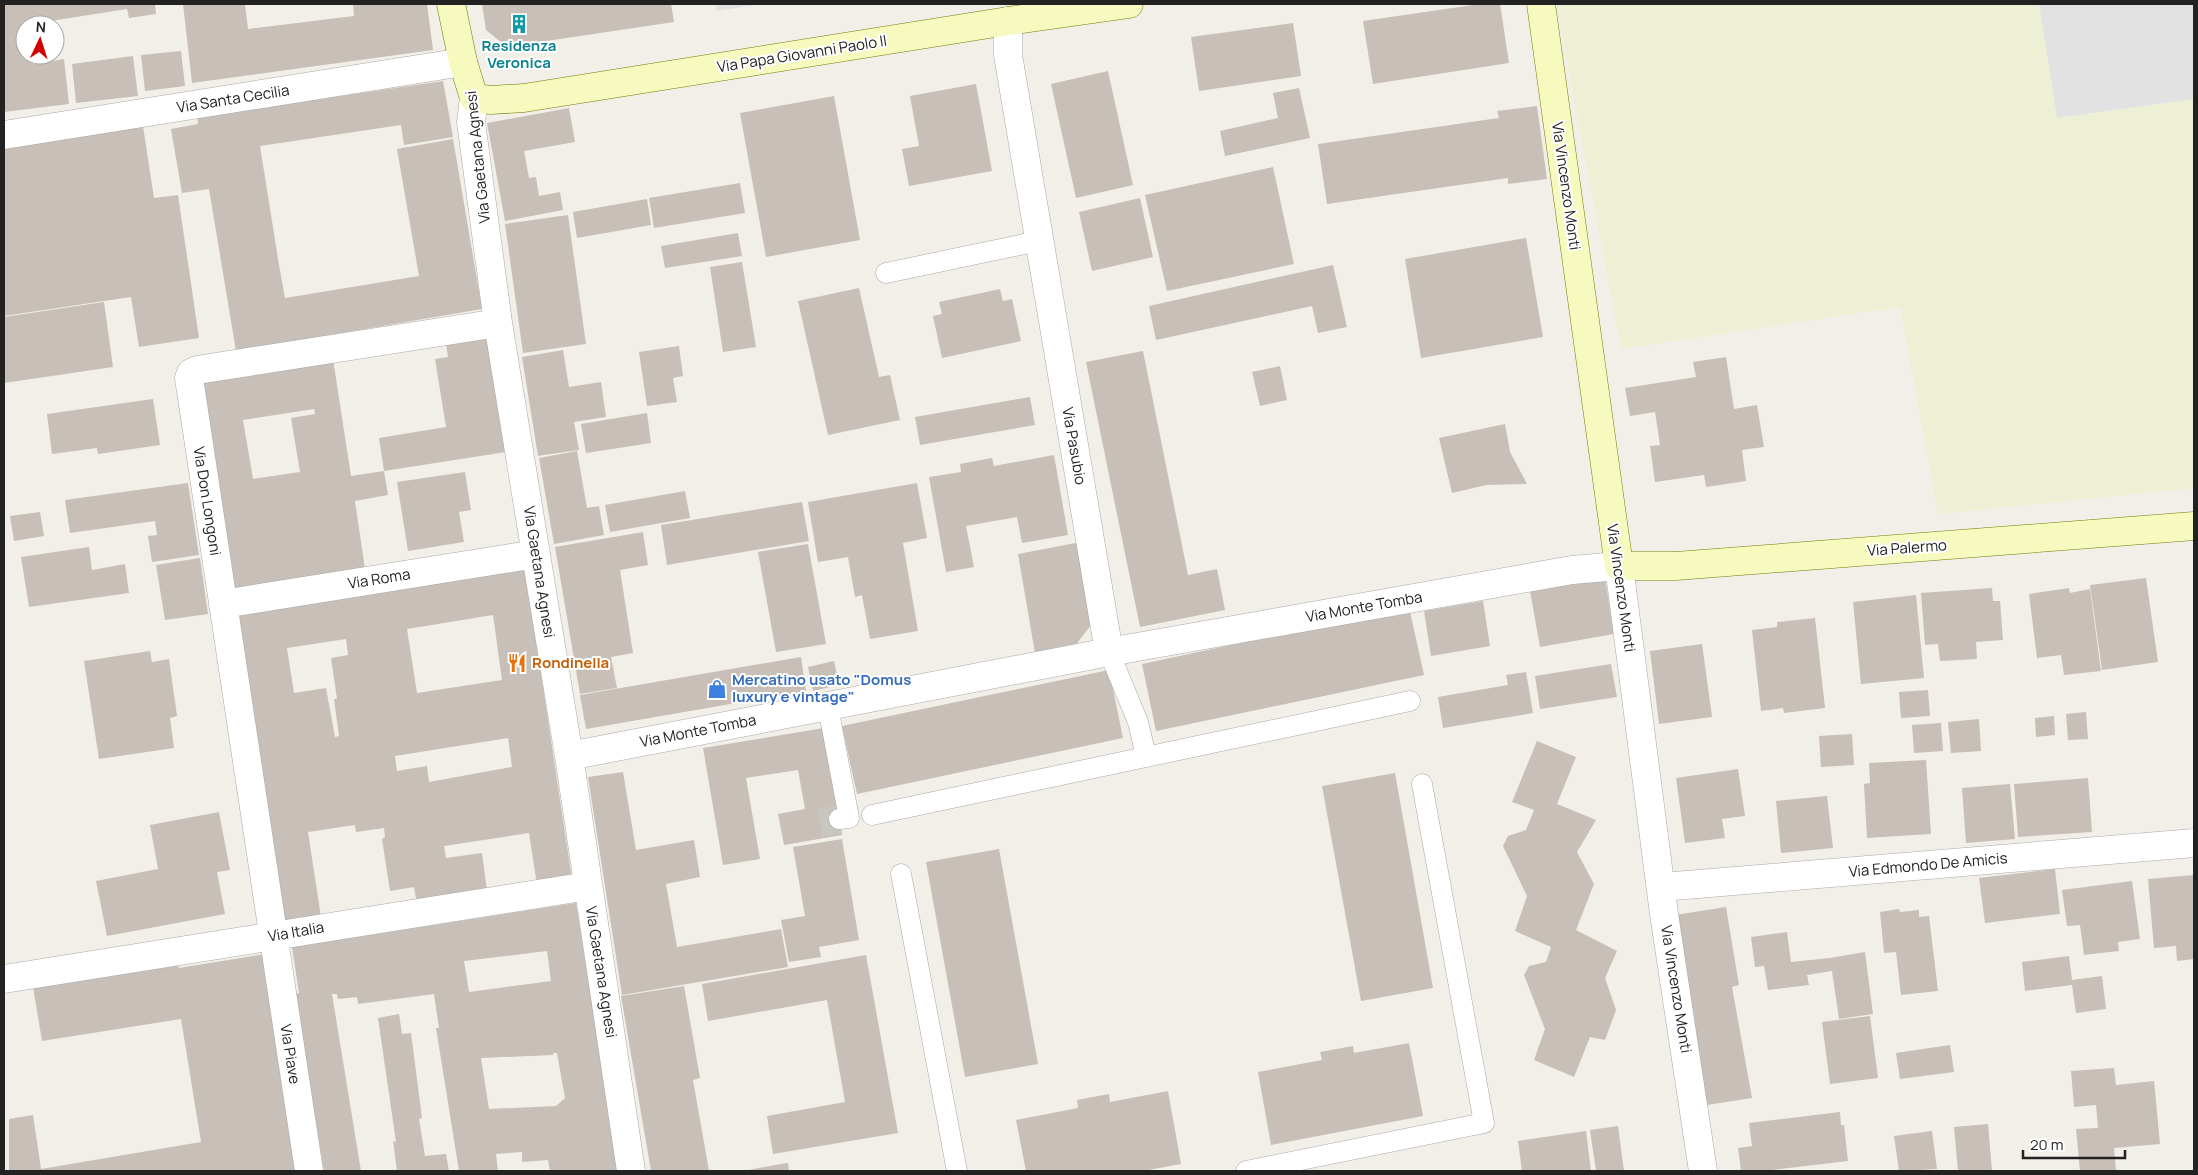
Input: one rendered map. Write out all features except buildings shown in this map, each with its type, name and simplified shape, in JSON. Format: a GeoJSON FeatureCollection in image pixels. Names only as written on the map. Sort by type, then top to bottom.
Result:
{"type":"FeatureCollection","features":[{"type":"Feature","properties":{"kind":"street","name":"Via Gaetana Agnesi"},"geometry":{"type":"LineString","coordinates":[[451,4],[463,62],[474,98],[471,122],[498,323],[569,756],[631,1171]]}},
{"type":"Feature","properties":{"kind":"street","name":"Via Papa Giovanni Paolo II"},"geometry":{"type":"LineString","coordinates":[[474,98],[491,100],[524,98],[1008,21],[1129,4]]}},
{"type":"Feature","properties":{"kind":"street","name":"Via Vincenzo Monti"},"geometry":{"type":"LineString","coordinates":[[1541,4],[1619,566],[1664,914],[1703,1171]]}},
{"type":"Feature","properties":{"kind":"street","name":"Via Pasubio"},"geometry":{"type":"LineString","coordinates":[[1008,21],[1008,55],[1109,652]]}},
{"type":"Feature","properties":{"kind":"street","name":"Via Santa Cecilia"},"geometry":{"type":"LineString","coordinates":[[4,135],[463,62]]}},
{"type":"Feature","properties":{"kind":"street","name":"Via Don Longoni"},"geometry":{"type":"LineString","coordinates":[[272,937],[188,383],[192,373],[197,370],[498,323]]}},
{"type":"Feature","properties":{"kind":"street","name":"Via Palermo"},"geometry":{"type":"LineString","coordinates":[[1619,566],[1676,566],[2194,526]]}},
{"type":"Feature","properties":{"kind":"street","name":"Via Roma"},"geometry":{"type":"LineString","coordinates":[[223,604],[536,554]]}},
{"type":"Feature","properties":{"kind":"street","name":"Via Monte Tomba"},"geometry":{"type":"LineString","coordinates":[[569,756],[1109,652],[1572,570],[1619,566]]}},
{"type":"Feature","properties":{"kind":"street","name":"Via Edmondo De Amicis"},"geometry":{"type":"LineString","coordinates":[[1662,887],[2194,843]]}},
{"type":"Feature","properties":{"kind":"street","name":"Via Italia"},"geometry":{"type":"LineString","coordinates":[[4,979],[588,886]]}},
{"type":"Feature","properties":{"kind":"street","name":"Via Piave"},"geometry":{"type":"LineString","coordinates":[[272,937],[309,1171]]}},
{"type":"Feature","properties":{"kind":"lane"},"geometry":{"type":"LineString","coordinates":[[886,273],[1039,241]]}},
{"type":"Feature","properties":{"kind":"lane"},"geometry":{"type":"LineString","coordinates":[[1109,652],[1138,722],[1146,756]]}},
{"type":"Feature","properties":{"kind":"lane"},"geometry":{"type":"LineString","coordinates":[[872,815],[1410,701]]}},
{"type":"Feature","properties":{"kind":"lane"},"geometry":{"type":"LineString","coordinates":[[828,707],[849,818],[839,819]]}},
{"type":"Feature","properties":{"kind":"lane"},"geometry":{"type":"LineString","coordinates":[[1246,1171],[1484,1123],[1422,784]]}},
{"type":"Feature","properties":{"kind":"lane"},"geometry":{"type":"LineString","coordinates":[[901,874],[957,1171]]}},
{"type":"Feature","properties":{"kind":"green space"},"geometry":{"type":"Polygon","coordinates":[[[1556,4],[2039,4],[2057,118],[2194,99],[2194,488],[1938,514],[1900,307],[1621,349],[1556,4]]]}},
{"type":"Feature","properties":{"kind":"shaded area"},"geometry":{"type":"Polygon","coordinates":[[[716,4],[763,4],[717,11],[716,4]]]}},
{"type":"Feature","properties":{"kind":"shaded area"},"geometry":{"type":"Polygon","coordinates":[[[2039,4],[2194,4],[2194,99],[2057,118],[2039,4]]]}},
{"type":"Feature","properties":{"kind":"tunnel"},"geometry":{"type":"LineString","coordinates":[[820,823],[839,819]]}},
{"type":"Feature","properties":{"kind":"place","name":"Residenza Veronica"},"geometry":{"type":"Point","coordinates":[519,24]}},
{"type":"Feature","properties":{"kind":"place","name":"Rondinella"},"geometry":{"type":"Point","coordinates":[517,663]}},
{"type":"Feature","properties":{"kind":"place","name":"Mercatino usato \"Domus luxury e vintage\""},"geometry":{"type":"Point","coordinates":[717,689]}}]}
